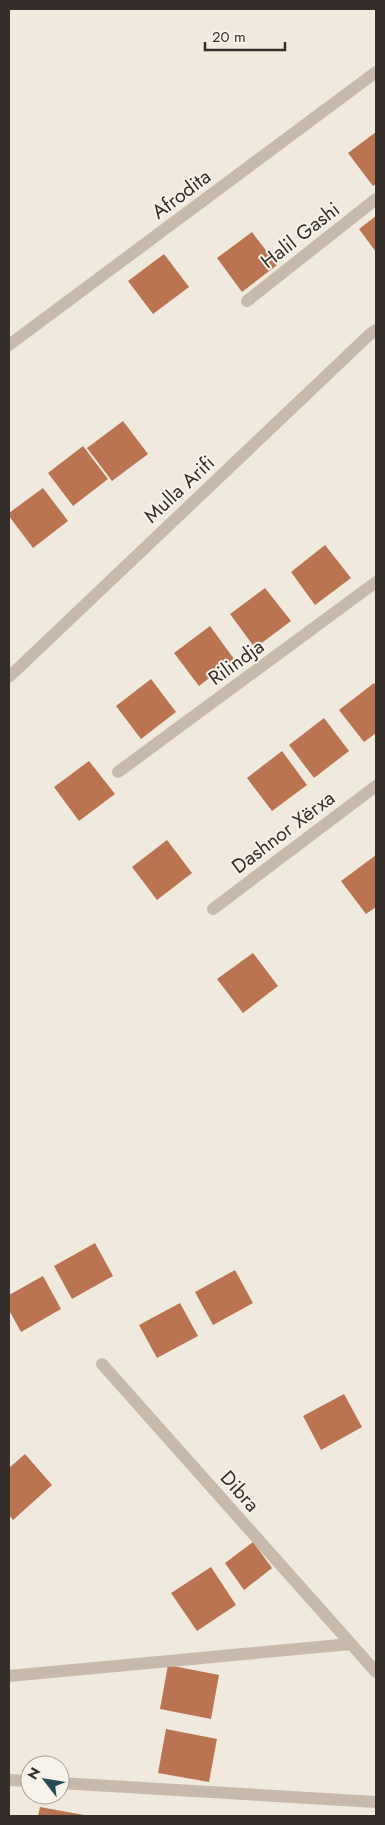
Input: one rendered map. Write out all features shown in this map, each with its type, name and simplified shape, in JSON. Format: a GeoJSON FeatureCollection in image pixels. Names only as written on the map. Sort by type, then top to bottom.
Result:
{"type":"FeatureCollection","features":[{"type":"Feature","properties":{"kind":"street","name":"Afrodita"},"geometry":{"type":"LineString","coordinates":[[9,345],[376,72]]}},
{"type":"Feature","properties":{"kind":"street","name":"Halil Gashi"},"geometry":{"type":"LineString","coordinates":[[247,301],[376,199]]}},
{"type":"Feature","properties":{"kind":"street","name":"Mulla Arifi"},"geometry":{"type":"LineString","coordinates":[[9,677],[376,330]]}},
{"type":"Feature","properties":{"kind":"street","name":"Rilindja"},"geometry":{"type":"LineString","coordinates":[[118,772],[376,582]]}},
{"type":"Feature","properties":{"kind":"street","name":"Dashnor Xërxa"},"geometry":{"type":"LineString","coordinates":[[213,908],[376,786]]}},
{"type":"Feature","properties":{"kind":"street","name":"Dibra"},"geometry":{"type":"LineString","coordinates":[[102,1364],[376,1672]]}},
{"type":"Feature","properties":{"kind":"street"},"geometry":{"type":"LineString","coordinates":[[9,1676],[351,1644]]}},
{"type":"Feature","properties":{"kind":"street"},"geometry":{"type":"LineString","coordinates":[[70,1784],[376,1802]]}},
{"type":"Feature","properties":{"kind":"building"},"geometry":{"type":"Polygon","coordinates":[[[376,132],[376,184],[373,186],[348,153],[376,132]]]}},
{"type":"Feature","properties":{"kind":"building"},"geometry":{"type":"Polygon","coordinates":[[[376,216],[376,252],[359,229],[376,216]]]}},
{"type":"Feature","properties":{"kind":"building"},"geometry":{"type":"Polygon","coordinates":[[[252,232],[277,265],[242,292],[217,258],[252,232]]]}},
{"type":"Feature","properties":{"kind":"building"},"geometry":{"type":"Polygon","coordinates":[[[164,254],[189,287],[153,314],[128,281],[164,254]]]}},
{"type":"Feature","properties":{"kind":"building"},"geometry":{"type":"Polygon","coordinates":[[[123,421],[148,454],[112,481],[87,448],[123,421]]]}},
{"type":"Feature","properties":{"kind":"building"},"geometry":{"type":"Polygon","coordinates":[[[83,446],[108,479],[73,506],[48,473],[83,446]]]}},
{"type":"Feature","properties":{"kind":"building"},"geometry":{"type":"Polygon","coordinates":[[[43,488],[68,521],[33,548],[9,516],[9,513],[43,488]]]}},
{"type":"Feature","properties":{"kind":"building"},"geometry":{"type":"Polygon","coordinates":[[[325,545],[351,578],[315,605],[291,572],[325,545]]]}},
{"type":"Feature","properties":{"kind":"building"},"geometry":{"type":"Polygon","coordinates":[[[265,588],[291,621],[255,648],[230,614],[265,588]]]}},
{"type":"Feature","properties":{"kind":"building"},"geometry":{"type":"Polygon","coordinates":[[[210,626],[234,659],[199,686],[174,653],[210,626]]]}},
{"type":"Feature","properties":{"kind":"building"},"geometry":{"type":"Polygon","coordinates":[[[151,679],[176,712],[141,739],[116,706],[151,679]]]}},
{"type":"Feature","properties":{"kind":"building"},"geometry":{"type":"Polygon","coordinates":[[[374,683],[376,686],[376,733],[364,742],[339,710],[374,683]]]}},
{"type":"Feature","properties":{"kind":"building"},"geometry":{"type":"Polygon","coordinates":[[[324,718],[349,751],[314,778],[289,745],[324,718]]]}},
{"type":"Feature","properties":{"kind":"building"},"geometry":{"type":"Polygon","coordinates":[[[282,751],[307,785],[272,811],[247,778],[282,751]]]}},
{"type":"Feature","properties":{"kind":"building"},"geometry":{"type":"Polygon","coordinates":[[[89,761],[115,794],[79,821],[54,787],[89,761]]]}},
{"type":"Feature","properties":{"kind":"building"},"geometry":{"type":"Polygon","coordinates":[[[167,840],[192,873],[157,900],[132,867],[167,840]]]}},
{"type":"Feature","properties":{"kind":"building"},"geometry":{"type":"Polygon","coordinates":[[[376,855],[376,907],[366,914],[341,881],[376,855]]]}},
{"type":"Feature","properties":{"kind":"building"},"geometry":{"type":"Polygon","coordinates":[[[253,953],[278,986],[243,1013],[217,979],[253,953]]]}},
{"type":"Feature","properties":{"kind":"building"},"geometry":{"type":"Polygon","coordinates":[[[95,1243],[113,1276],[72,1299],[54,1266],[95,1243]]]}},
{"type":"Feature","properties":{"kind":"building"},"geometry":{"type":"Polygon","coordinates":[[[235,1270],[253,1303],[213,1325],[195,1292],[235,1270]]]}},
{"type":"Feature","properties":{"kind":"building"},"geometry":{"type":"Polygon","coordinates":[[[43,1276],[61,1309],[21,1332],[9,1310],[9,1295],[43,1276]]]}},
{"type":"Feature","properties":{"kind":"building"},"geometry":{"type":"Polygon","coordinates":[[[180,1303],[198,1336],[157,1358],[139,1325],[180,1303]]]}},
{"type":"Feature","properties":{"kind":"building"},"geometry":{"type":"Polygon","coordinates":[[[344,1394],[362,1427],[321,1450],[303,1416],[344,1394]]]}},
{"type":"Feature","properties":{"kind":"building"},"geometry":{"type":"Polygon","coordinates":[[[25,1454],[52,1485],[13,1520],[9,1515],[9,1468],[25,1454]]]}},
{"type":"Feature","properties":{"kind":"building"},"geometry":{"type":"Polygon","coordinates":[[[253,1542],[272,1568],[244,1590],[225,1563],[253,1542]]]}},
{"type":"Feature","properties":{"kind":"building"},"geometry":{"type":"Polygon","coordinates":[[[211,1567],[236,1605],[197,1631],[171,1593],[211,1567]]]}},
{"type":"Feature","properties":{"kind":"building"},"geometry":{"type":"Polygon","coordinates":[[[168,1665],[219,1675],[211,1719],[160,1709],[168,1665]]]}},
{"type":"Feature","properties":{"kind":"building"},"geometry":{"type":"Polygon","coordinates":[[[166,1729],[217,1739],[209,1782],[158,1773],[166,1729]]]}},
{"type":"Feature","properties":{"kind":"building"},"geometry":{"type":"Polygon","coordinates":[[[40,1807],[84,1815],[84,1816],[38,1816],[40,1807]]]}}]}
